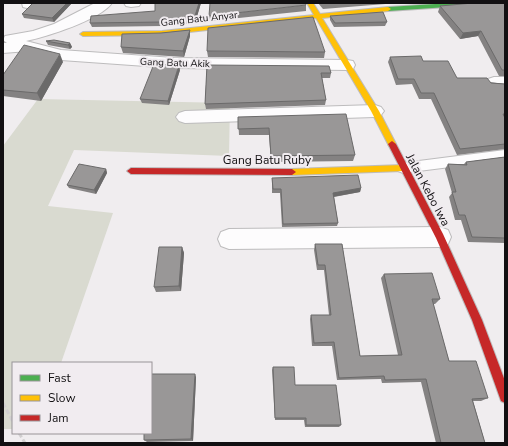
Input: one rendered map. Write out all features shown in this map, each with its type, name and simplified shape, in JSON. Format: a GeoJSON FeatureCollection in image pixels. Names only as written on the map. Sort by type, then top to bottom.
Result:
{"type":"FeatureCollection","features":[{"type":"Feature","properties":{"kind":"street"},"geometry":{"type":"LineString","coordinates":[[3,39],[34,35],[58,28],[81,18],[105,3]]}},
{"type":"Feature","properties":{"kind":"street","name":"Jalan Kebo Iwa"},"geometry":{"type":"LineString","coordinates":[[310,3],[375,111],[403,168],[440,237],[477,320],[505,397]]}},
{"type":"Feature","properties":{"kind":"street","name":"Gang Batu Anyar"},"geometry":{"type":"LineString","coordinates":[[83,34],[162,33],[388,9],[477,3]]}},
{"type":"Feature","properties":{"kind":"street","name":"Gang Batu Akik"},"geometry":{"type":"LineString","coordinates":[[3,48],[28,46],[61,55],[174,63],[348,65]]}},
{"type":"Feature","properties":{"kind":"street"},"geometry":{"type":"LineString","coordinates":[[185,117],[375,111]]}},
{"type":"Feature","properties":{"kind":"street","name":"Gang Batu Ruby"},"geometry":{"type":"LineString","coordinates":[[131,171],[288,172],[403,168]]}},
{"type":"Feature","properties":{"kind":"street"},"geometry":{"type":"LineString","coordinates":[[229,239],[440,237]]}},
{"type":"Feature","properties":{"kind":"lane"},"geometry":{"type":"LineString","coordinates":[[403,168],[505,155]]}},
{"type":"Feature","properties":{"kind":"path"},"geometry":{"type":"LineString","coordinates":[[3,403],[12,420]]}},
{"type":"Feature","properties":{"kind":"path"},"geometry":{"type":"LineString","coordinates":[[20,434],[25,443]]}},
{"type":"Feature","properties":{"kind":"shaded area"},"geometry":{"type":"Polygon","coordinates":[[[38,99],[230,103],[229,156],[74,150],[48,206],[113,213],[61,362],[12,362],[12,429],[3,429],[3,146],[38,99]]]}},
{"type":"Feature","properties":{"kind":"building"},"geometry":{"type":"Polygon","coordinates":[[[33,3],[67,3],[52,18],[22,14],[33,3]]]}},
{"type":"Feature","properties":{"kind":"building"},"geometry":{"type":"Polygon","coordinates":[[[155,3],[199,3],[194,19],[161,22],[90,23],[91,16],[155,11],[155,3]]]}},
{"type":"Feature","properties":{"kind":"building"},"geometry":{"type":"Polygon","coordinates":[[[210,3],[305,3],[306,5],[209,16],[210,3]]]}},
{"type":"Feature","properties":{"kind":"building"},"geometry":{"type":"Polygon","coordinates":[[[473,3],[505,3],[505,70],[502,70],[481,31],[463,33],[440,6],[473,3]]]}},
{"type":"Feature","properties":{"kind":"building"},"geometry":{"type":"Polygon","coordinates":[[[383,12],[387,22],[335,23],[330,16],[383,12]]]}},
{"type":"Feature","properties":{"kind":"building"},"geometry":{"type":"Polygon","coordinates":[[[313,17],[325,52],[207,51],[208,28],[313,17]]]}},
{"type":"Feature","properties":{"kind":"building"},"geometry":{"type":"Polygon","coordinates":[[[190,30],[183,51],[121,47],[122,34],[161,33],[190,30]]]}},
{"type":"Feature","properties":{"kind":"building"},"geometry":{"type":"Polygon","coordinates":[[[54,40],[70,43],[68,45],[46,41],[54,40]]]}},
{"type":"Feature","properties":{"kind":"building"},"geometry":{"type":"Polygon","coordinates":[[[24,45],[60,54],[37,93],[3,90],[3,75],[24,45]]]}},
{"type":"Feature","properties":{"kind":"building"},"geometry":{"type":"Polygon","coordinates":[[[421,56],[423,61],[448,61],[457,78],[487,78],[491,83],[505,84],[505,114],[503,114],[505,118],[505,144],[460,149],[434,93],[421,93],[414,79],[398,79],[390,57],[421,56]]]}},
{"type":"Feature","properties":{"kind":"building"},"geometry":{"type":"Polygon","coordinates":[[[154,64],[179,65],[168,101],[140,99],[154,64]]]}},
{"type":"Feature","properties":{"kind":"building"},"geometry":{"type":"Polygon","coordinates":[[[207,65],[329,66],[331,73],[321,73],[326,100],[205,104],[207,65]]]}},
{"type":"Feature","properties":{"kind":"building"},"geometry":{"type":"Polygon","coordinates":[[[346,114],[355,155],[271,156],[269,128],[238,129],[238,117],[346,114]]]}},
{"type":"Feature","properties":{"kind":"building"},"geometry":{"type":"Polygon","coordinates":[[[505,157],[505,238],[472,237],[465,215],[459,215],[452,192],[456,192],[448,164],[467,165],[466,162],[505,157]]]}},
{"type":"Feature","properties":{"kind":"building"},"geometry":{"type":"Polygon","coordinates":[[[79,164],[106,169],[94,190],[67,185],[79,164]]]}},
{"type":"Feature","properties":{"kind":"building"},"geometry":{"type":"Polygon","coordinates":[[[358,175],[361,188],[333,193],[338,223],[283,224],[281,189],[273,189],[272,178],[358,175]]]}},
{"type":"Feature","properties":{"kind":"building"},"geometry":{"type":"Polygon","coordinates":[[[315,244],[342,244],[360,356],[402,355],[384,274],[432,273],[440,299],[432,299],[449,361],[476,361],[488,398],[472,399],[485,443],[441,443],[426,379],[385,380],[384,376],[339,378],[334,342],[314,343],[311,315],[331,315],[325,265],[318,265],[315,244]]]}},
{"type":"Feature","properties":{"kind":"building"},"geometry":{"type":"Polygon","coordinates":[[[159,247],[182,247],[179,286],[154,287],[159,247]]]}},
{"type":"Feature","properties":{"kind":"building"},"geometry":{"type":"Polygon","coordinates":[[[273,367],[294,367],[295,385],[336,385],[341,425],[306,425],[306,418],[275,418],[273,367]]]}},
{"type":"Feature","properties":{"kind":"building"},"geometry":{"type":"Polygon","coordinates":[[[152,374],[195,374],[191,439],[144,440],[144,434],[152,434],[152,374]]]}},
{"type":"Feature","properties":{"kind":"traffic: fast"},"geometry":{"type":"LineString","coordinates":[[388,9],[477,3]]}},
{"type":"Feature","properties":{"kind":"traffic: slow"},"geometry":{"type":"LineString","coordinates":[[310,3],[375,111],[392,144]]}},
{"type":"Feature","properties":{"kind":"traffic: slow"},"geometry":{"type":"LineString","coordinates":[[83,34],[162,33],[388,9]]}},
{"type":"Feature","properties":{"kind":"traffic: slow"},"geometry":{"type":"LineString","coordinates":[[292,172],[403,168]]}},
{"type":"Feature","properties":{"kind":"traffic: jam"},"geometry":{"type":"LineString","coordinates":[[392,144],[440,237],[477,320],[505,397]]}},
{"type":"Feature","properties":{"kind":"traffic: jam"},"geometry":{"type":"LineString","coordinates":[[131,171],[292,172]]}}]}
